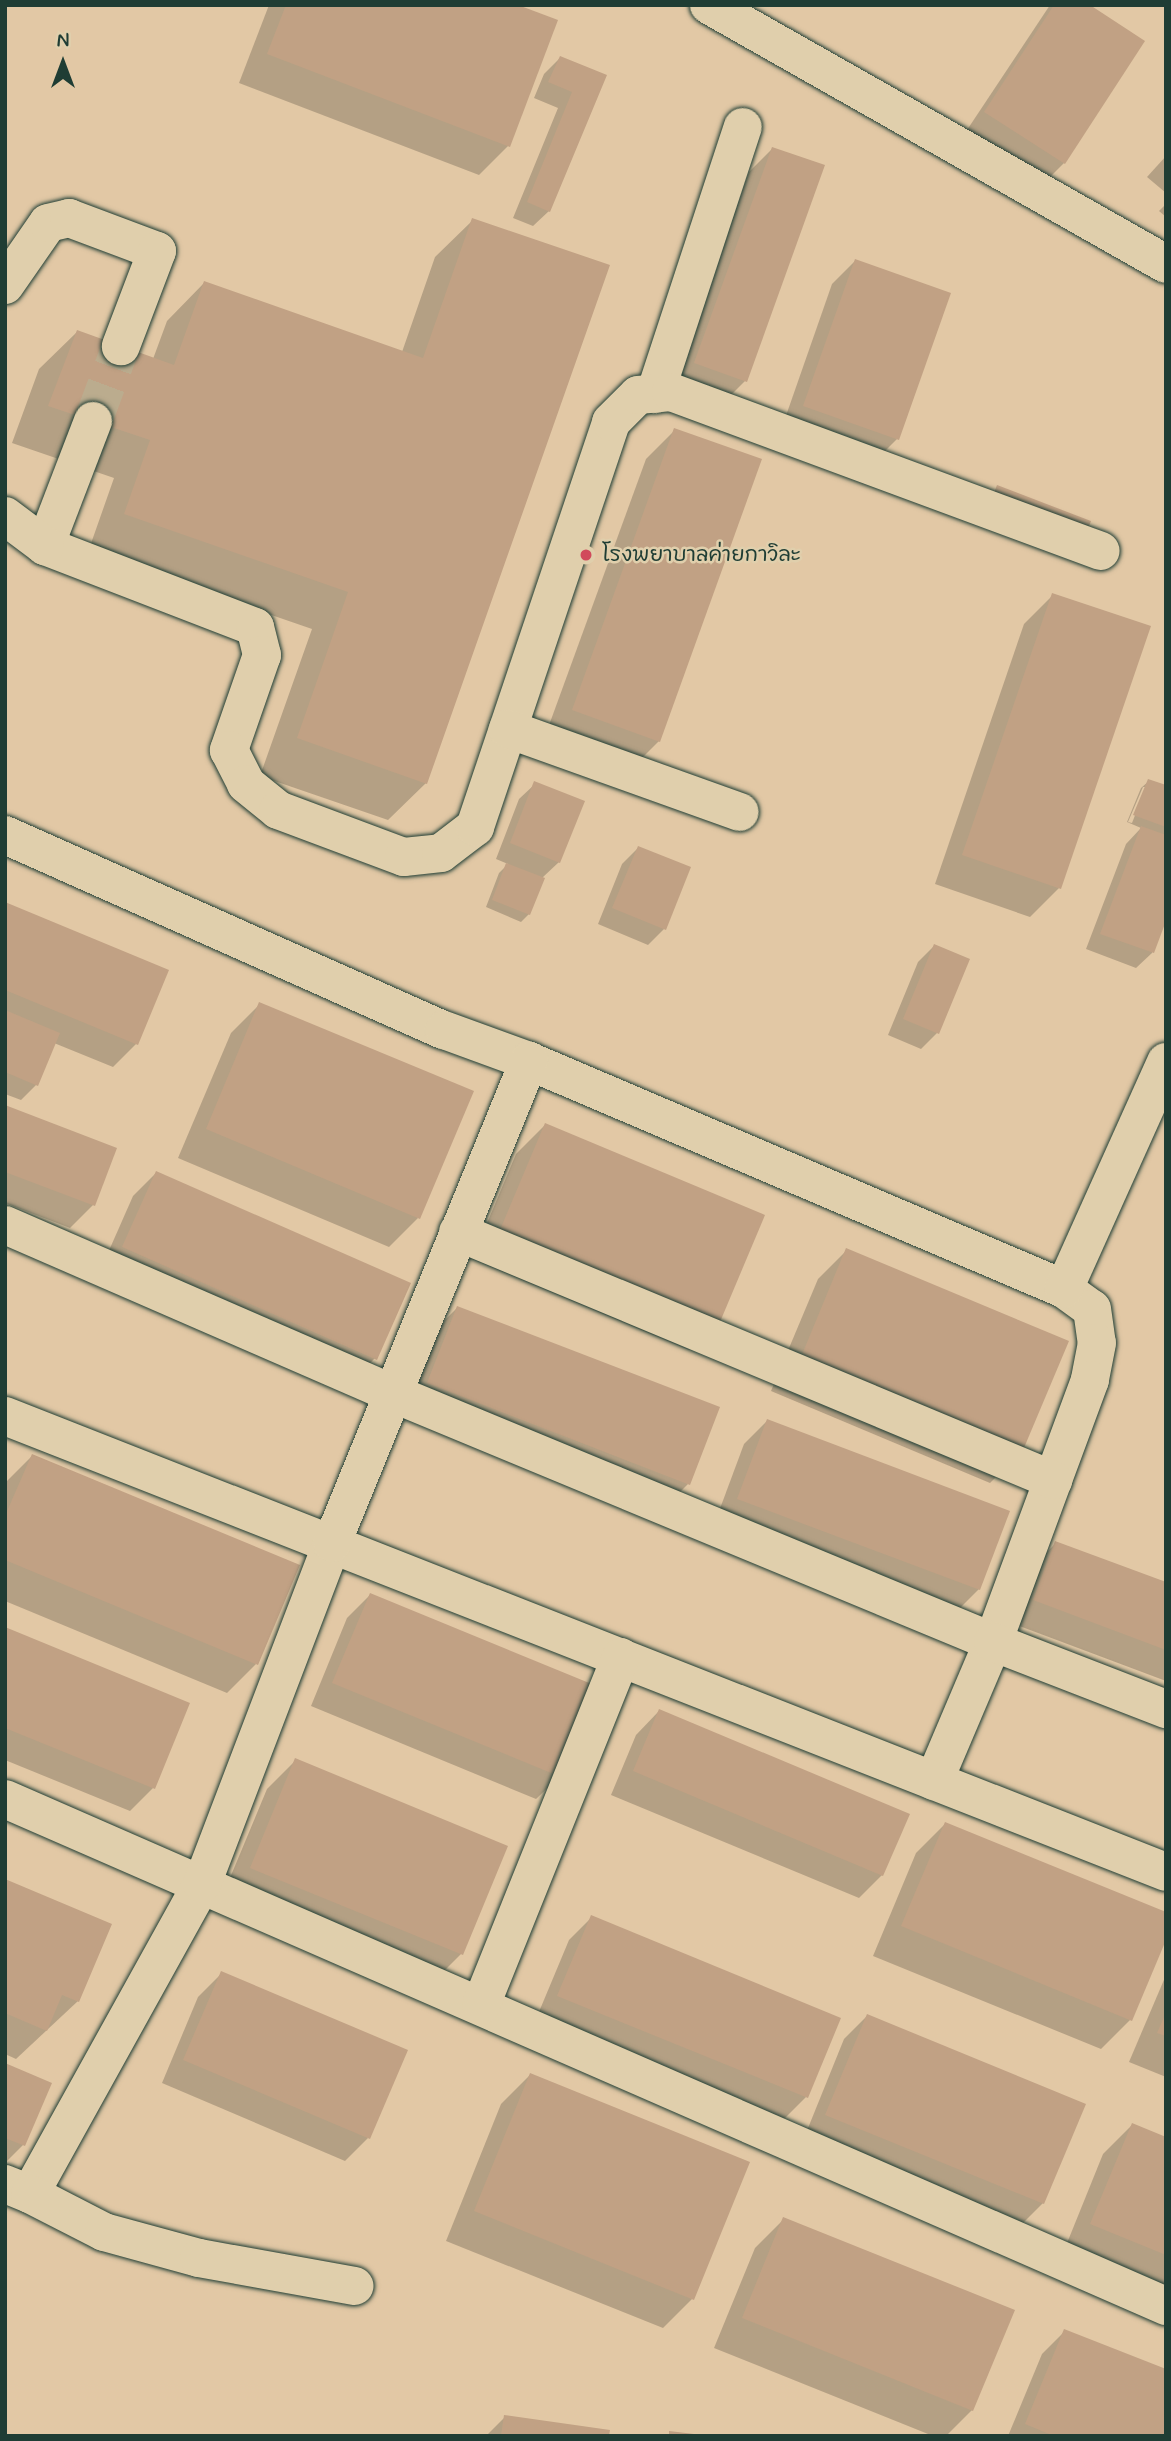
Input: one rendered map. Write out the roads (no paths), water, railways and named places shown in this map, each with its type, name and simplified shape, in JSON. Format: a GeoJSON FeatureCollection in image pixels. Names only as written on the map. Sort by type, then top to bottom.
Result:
{"type":"FeatureCollection","features":[{"type":"Feature","properties":{"kind":"lane"},"geometry":{"type":"LineString","coordinates":[[709,5],[1166,264]]}},
{"type":"Feature","properties":{"kind":"lane"},"geometry":{"type":"LineString","coordinates":[[655,394],[743,127]]}},
{"type":"Feature","properties":{"kind":"lane"},"geometry":{"type":"LineString","coordinates":[[6,286],[48,223],[69,218],[157,251],[121,346]]}},
{"type":"Feature","properties":{"kind":"lane"},"geometry":{"type":"LineString","coordinates":[[5,516],[45,546],[255,627],[262,654],[229,750],[246,784],[278,810],[404,857],[442,853],[475,827],[611,422],[638,395],[671,392],[1101,551]]}},
{"type":"Feature","properties":{"kind":"lane"},"geometry":{"type":"LineString","coordinates":[[45,546],[93,421]]}},
{"type":"Feature","properties":{"kind":"lane"},"geometry":{"type":"LineString","coordinates":[[508,729],[740,812]]}},
{"type":"Feature","properties":{"kind":"lane"},"geometry":{"type":"LineString","coordinates":[[5,835],[444,1030],[529,1061],[1065,1289],[1092,1309],[1097,1343],[1090,1380],[993,1642],[934,1781]]}},
{"type":"Feature","properties":{"kind":"lane"},"geometry":{"type":"LineString","coordinates":[[354,2286],[199,2258],[104,2232],[18,2189],[202,1884],[391,1393],[529,1061]]}},
{"type":"Feature","properties":{"kind":"lane"},"geometry":{"type":"LineString","coordinates":[[1065,1289],[1166,1062]]}},
{"type":"Feature","properties":{"kind":"lane"},"geometry":{"type":"LineString","coordinates":[[5,1225],[391,1393],[993,1642],[1166,1709]]}},
{"type":"Feature","properties":{"kind":"lane"},"geometry":{"type":"LineString","coordinates":[[458,1232],[1053,1480]]}},
{"type":"Feature","properties":{"kind":"lane"},"geometry":{"type":"LineString","coordinates":[[5,1416],[1166,1872]]}},
{"type":"Feature","properties":{"kind":"lane"},"geometry":{"type":"LineString","coordinates":[[481,2006],[621,1657]]}},
{"type":"Feature","properties":{"kind":"lane"},"geometry":{"type":"LineString","coordinates":[[5,1800],[1166,2306]]}},
{"type":"Feature","properties":{"kind":"tunnel"},"geometry":{"type":"LineString","coordinates":[[93,421],[121,346]]}},
{"type":"Feature","properties":{"kind":"place","name":"โรงพยาบาลค่ายกาวิละ"},"geometry":{"type":"Point","coordinates":[586,555]}}]}
